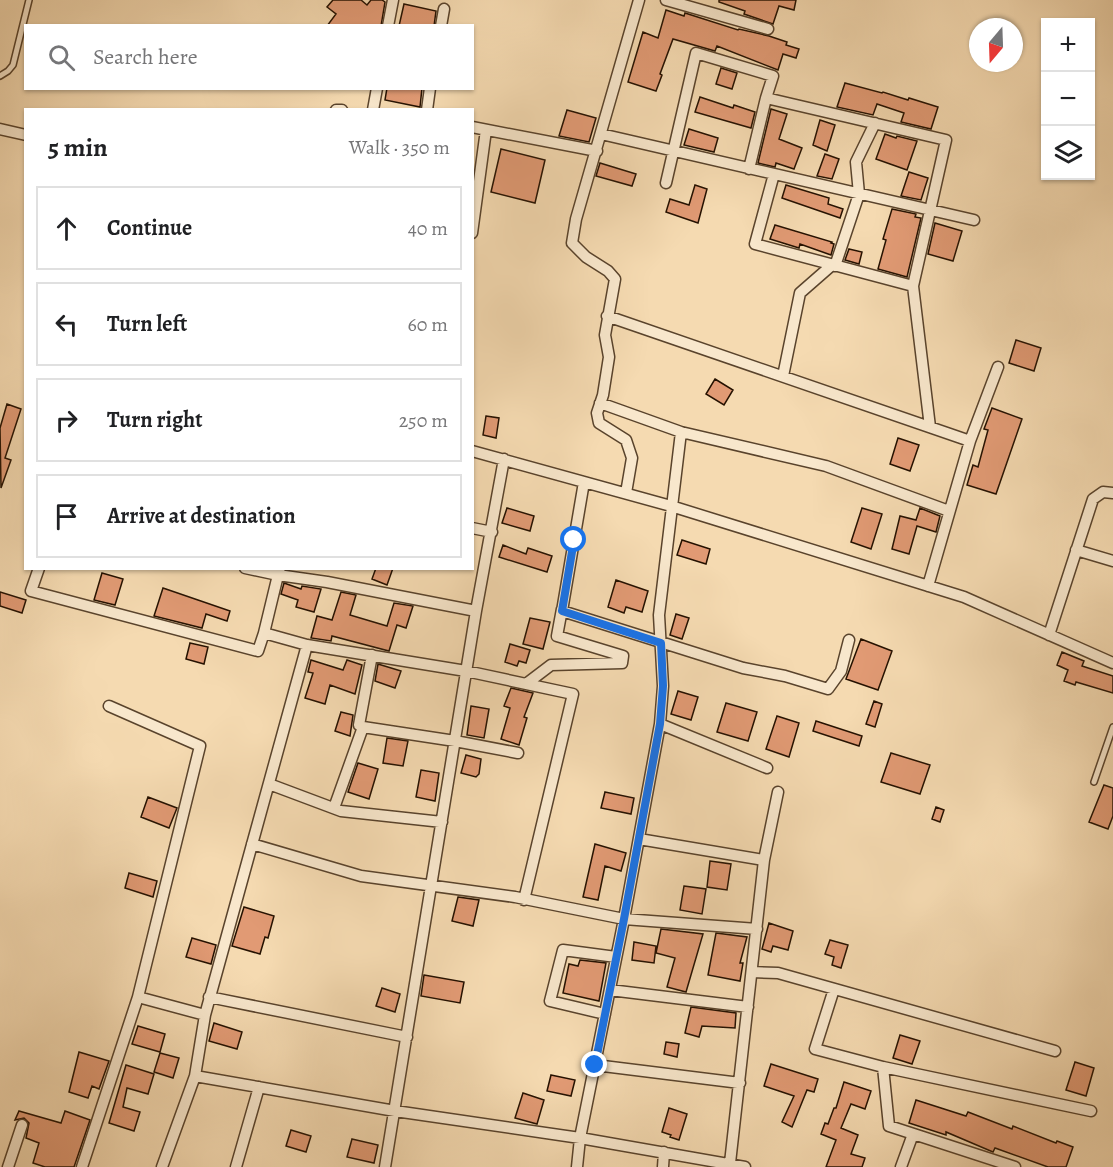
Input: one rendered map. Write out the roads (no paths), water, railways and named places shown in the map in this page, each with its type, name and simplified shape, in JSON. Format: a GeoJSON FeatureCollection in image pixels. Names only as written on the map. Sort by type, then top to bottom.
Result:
{"type":"FeatureCollection","features":[{"type":"Feature","properties":{"kind":"street"},"geometry":{"type":"LineString","coordinates":[[388,24],[393,0]]}},
{"type":"Feature","properties":{"kind":"street"},"geometry":{"type":"LineString","coordinates":[[626,493],[632,458],[626,440],[599,423],[597,413],[607,376],[609,357],[605,334],[615,279],[572,243],[576,219],[639,0]]}},
{"type":"Feature","properties":{"kind":"street"},"geometry":{"type":"LineString","coordinates":[[666,0],[768,30]]}},
{"type":"Feature","properties":{"kind":"street"},"geometry":{"type":"LineString","coordinates":[[441,24],[444,9]]}},
{"type":"Feature","properties":{"kind":"street"},"geometry":{"type":"LineString","coordinates":[[666,183],[696,53],[773,76],[749,168]]}},
{"type":"Feature","properties":{"kind":"street"},"geometry":{"type":"LineString","coordinates":[[373,108],[377,90]]}},
{"type":"Feature","properties":{"kind":"street"},"geometry":{"type":"LineString","coordinates":[[427,108],[430,90]]}},
{"type":"Feature","properties":{"kind":"street"},"geometry":{"type":"LineString","coordinates":[[766,98],[946,140],[913,286],[930,427]]}},
{"type":"Feature","properties":{"kind":"street"},"geometry":{"type":"LineString","coordinates":[[783,376],[800,292],[834,266],[859,194],[856,162],[875,123]]}},
{"type":"Feature","properties":{"kind":"street"},"geometry":{"type":"LineString","coordinates":[[474,127],[597,151]]}},
{"type":"Feature","properties":{"kind":"street"},"geometry":{"type":"LineString","coordinates":[[0,129],[24,135]]}},
{"type":"Feature","properties":{"kind":"street"},"geometry":{"type":"LineString","coordinates":[[474,218],[486,129]]}},
{"type":"Feature","properties":{"kind":"street"},"geometry":{"type":"LineString","coordinates":[[601,134],[974,220]]}},
{"type":"Feature","properties":{"kind":"street"},"geometry":{"type":"LineString","coordinates":[[774,174],[755,244],[913,286]]}},
{"type":"Feature","properties":{"kind":"street"},"geometry":{"type":"LineString","coordinates":[[608,316],[970,441]]}},
{"type":"Feature","properties":{"kind":"street"},"geometry":{"type":"LineString","coordinates":[[928,586],[970,441],[998,367]]}},
{"type":"Feature","properties":{"kind":"street"},"geometry":{"type":"LineString","coordinates":[[600,403],[681,432],[826,466],[949,511]]}},
{"type":"Feature","properties":{"kind":"street"},"geometry":{"type":"LineString","coordinates":[[577,1167],[580,1138],[660,724],[663,686],[659,615],[681,432]]}},
{"type":"Feature","properties":{"kind":"street"},"geometry":{"type":"LineString","coordinates":[[474,452],[626,493],[964,597],[1113,663]]}},
{"type":"Feature","properties":{"kind":"street"},"geometry":{"type":"LineString","coordinates":[[385,1167],[476,611],[504,459]]}},
{"type":"Feature","properties":{"kind":"street"},"geometry":{"type":"LineString","coordinates":[[526,684],[551,665],[622,663],[623,656],[557,636],[584,482]]}},
{"type":"Feature","properties":{"kind":"street"},"geometry":{"type":"LineString","coordinates":[[1049,635],[1093,499],[1103,492],[1113,493]]}},
{"type":"Feature","properties":{"kind":"street"},"geometry":{"type":"LineString","coordinates":[[474,528],[492,532]]}},
{"type":"Feature","properties":{"kind":"street"},"geometry":{"type":"LineString","coordinates":[[1076,550],[1113,561]]}},
{"type":"Feature","properties":{"kind":"street"},"geometry":{"type":"LineString","coordinates":[[38,570],[31,591],[258,651],[279,572]]}},
{"type":"Feature","properties":{"kind":"street"},"geometry":{"type":"LineString","coordinates":[[262,570],[476,611]]}},
{"type":"Feature","properties":{"kind":"street"},"geometry":{"type":"LineString","coordinates":[[562,609],[577,617],[744,668],[785,676],[828,689],[840,671],[849,640]]}},
{"type":"Feature","properties":{"kind":"street"},"geometry":{"type":"LineString","coordinates":[[264,633],[307,645],[466,671],[573,694],[524,900]]}},
{"type":"Feature","properties":{"kind":"street"},"geometry":{"type":"LineString","coordinates":[[162,1167],[195,1076],[209,997],[307,645]]}},
{"type":"Feature","properties":{"kind":"street"},"geometry":{"type":"LineString","coordinates":[[372,656],[359,725],[518,753]]}},
{"type":"Feature","properties":{"kind":"street"},"geometry":{"type":"LineString","coordinates":[[82,1167],[138,996],[200,746],[109,706]]}},
{"type":"Feature","properties":{"kind":"street"},"geometry":{"type":"LineString","coordinates":[[660,724],[767,768]]}},
{"type":"Feature","properties":{"kind":"street"},"geometry":{"type":"LineString","coordinates":[[334,808],[363,727]]}},
{"type":"Feature","properties":{"kind":"street"},"geometry":{"type":"LineString","coordinates":[[269,784],[341,811],[442,822]]}},
{"type":"Feature","properties":{"kind":"street"},"geometry":{"type":"LineString","coordinates":[[730,1163],[764,860],[778,792]]}},
{"type":"Feature","properties":{"kind":"street"},"geometry":{"type":"LineString","coordinates":[[639,839],[764,860]]}},
{"type":"Feature","properties":{"kind":"street"},"geometry":{"type":"LineString","coordinates":[[252,844],[361,876],[524,900],[624,919],[757,929]]}},
{"type":"Feature","properties":{"kind":"street"},"geometry":{"type":"LineString","coordinates":[[605,1014],[550,1001],[563,950],[616,957]]}},
{"type":"Feature","properties":{"kind":"street"},"geometry":{"type":"LineString","coordinates":[[752,972],[778,973],[1055,1051]]}},
{"type":"Feature","properties":{"kind":"street"},"geometry":{"type":"LineString","coordinates":[[834,989],[815,1048],[884,1067],[1091,1111]]}},
{"type":"Feature","properties":{"kind":"street"},"geometry":{"type":"LineString","coordinates":[[610,990],[748,1007]]}},
{"type":"Feature","properties":{"kind":"street"},"geometry":{"type":"LineString","coordinates":[[138,996],[205,1015]]}},
{"type":"Feature","properties":{"kind":"street"},"geometry":{"type":"LineString","coordinates":[[209,997],[407,1037]]}},
{"type":"Feature","properties":{"kind":"street"},"geometry":{"type":"LineString","coordinates":[[595,1065],[740,1083]]}},
{"type":"Feature","properties":{"kind":"street"},"geometry":{"type":"LineString","coordinates":[[884,1067],[889,1126],[1015,1167]]}},
{"type":"Feature","properties":{"kind":"street"},"geometry":{"type":"LineString","coordinates":[[195,1076],[395,1112],[580,1138],[745,1167]]}},
{"type":"Feature","properties":{"kind":"street"},"geometry":{"type":"LineString","coordinates":[[236,1167],[259,1087]]}},
{"type":"Feature","properties":{"kind":"street"},"geometry":{"type":"LineString","coordinates":[[0,1164],[8,1167],[22,1125]]}},
{"type":"Feature","properties":{"kind":"street"},"geometry":{"type":"LineString","coordinates":[[901,1167],[913,1134]]}},
{"type":"Feature","properties":{"kind":"street"},"geometry":{"type":"LineString","coordinates":[[663,1167],[664,1152]]}},
{"type":"Feature","properties":{"kind":"lane"},"geometry":{"type":"LineString","coordinates":[[0,75],[9,71],[13,65],[29,0]]}},
{"type":"Feature","properties":{"kind":"lane"},"geometry":{"type":"LineString","coordinates":[[1094,782],[1113,727]]}}]}
